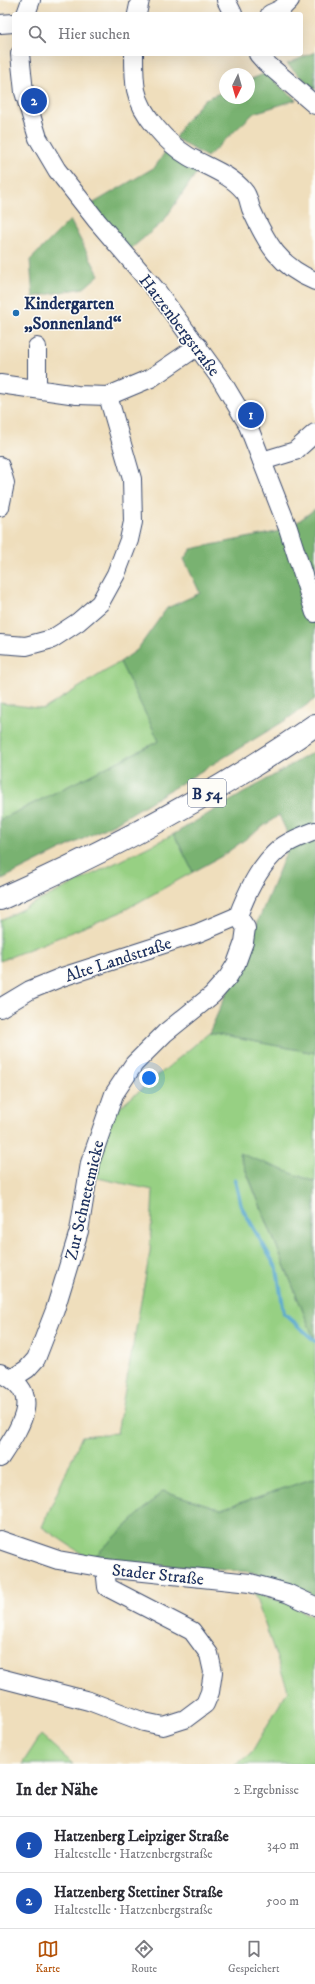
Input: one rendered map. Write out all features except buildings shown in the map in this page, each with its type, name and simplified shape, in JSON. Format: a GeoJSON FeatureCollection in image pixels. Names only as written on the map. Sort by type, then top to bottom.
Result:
{"type":"FeatureCollection","features":[{"type":"Feature","properties":{"kind":"main road","name":"B 54"},"geometry":{"type":"LineString","coordinates":[[0,899],[95,855],[184,807],[273,755],[315,725]]}},
{"type":"Feature","properties":{"kind":"street"},"geometry":{"type":"LineString","coordinates":[[27,12],[32,0]]}},
{"type":"Feature","properties":{"kind":"street"},"geometry":{"type":"LineString","coordinates":[[137,12],[140,0]]}},
{"type":"Feature","properties":{"kind":"street"},"geometry":{"type":"LineString","coordinates":[[226,0],[232,12]]}},
{"type":"Feature","properties":{"kind":"street"},"geometry":{"type":"LineString","coordinates":[[274,12],[281,9],[290,0]]}},
{"type":"Feature","properties":{"kind":"street"},"geometry":{"type":"LineString","coordinates":[[0,24],[12,23]]}},
{"type":"Feature","properties":{"kind":"street","name":"Hatzenbergstraße"},"geometry":{"type":"LineString","coordinates":[[20,56],[24,92],[38,138],[57,170],[97,221],[157,291],[222,381],[247,424],[288,528],[315,613]]}},
{"type":"Feature","properties":{"kind":"street"},"geometry":{"type":"LineString","coordinates":[[134,56],[136,92],[145,112],[161,134],[188,156],[225,175],[245,192],[252,210],[272,249],[297,273],[315,281]]}},
{"type":"Feature","properties":{"kind":"street"},"geometry":{"type":"LineString","coordinates":[[260,56],[315,105]]}},
{"type":"Feature","properties":{"kind":"street"},"geometry":{"type":"LineString","coordinates":[[0,384],[77,395],[108,396],[151,378],[198,346]]}},
{"type":"Feature","properties":{"kind":"street"},"geometry":{"type":"LineString","coordinates":[[37,347],[37,389]]}},
{"type":"Feature","properties":{"kind":"street"},"geometry":{"type":"LineString","coordinates":[[0,644],[26,646],[52,639],[78,622],[100,603],[116,574],[129,540],[133,522],[132,479],[108,396]]}},
{"type":"Feature","properties":{"kind":"street"},"geometry":{"type":"LineString","coordinates":[[262,462],[296,451],[315,433]]}},
{"type":"Feature","properties":{"kind":"street"},"geometry":{"type":"LineString","coordinates":[[0,466],[5,483],[0,507]]}},
{"type":"Feature","properties":{"kind":"street"},"geometry":{"type":"LineString","coordinates":[[238,916],[248,889],[278,849],[291,841],[315,831]]}},
{"type":"Feature","properties":{"kind":"street","name":"Alte Landstraße"},"geometry":{"type":"LineString","coordinates":[[0,1008],[30,990],[62,976],[198,933],[238,916]]}},
{"type":"Feature","properties":{"kind":"street","name":"Zur Schnetemicke"},"geometry":{"type":"LineString","coordinates":[[0,1458],[22,1424],[25,1410],[22,1393],[6,1376],[27,1368],[36,1359],[55,1310],[79,1231],[90,1163],[114,1094],[134,1064],[165,1033],[212,995],[228,977],[236,964],[244,942],[246,928],[238,916]]}},
{"type":"Feature","properties":{"kind":"street","name":"Stader Straße"},"geometry":{"type":"LineString","coordinates":[[0,1540],[58,1560],[104,1568],[250,1583],[287,1594],[315,1606]]}},
{"type":"Feature","properties":{"kind":"street"},"geometry":{"type":"LineString","coordinates":[[0,1678],[89,1701],[144,1722],[163,1726],[185,1719],[205,1704],[210,1692],[213,1672],[209,1654],[192,1631],[108,1587],[104,1568]]}},
{"type":"Feature","properties":{"kind":"green space"},"geometry":{"type":"Polygon","coordinates":[[[315,52],[315,90],[287,64],[315,52]]]}},
{"type":"Feature","properties":{"kind":"green space"},"geometry":{"type":"Polygon","coordinates":[[[266,73],[296,100],[254,113],[207,157],[175,138],[184,123],[205,99],[219,93],[219,104],[255,104],[255,78],[266,73]]]}},
{"type":"Feature","properties":{"kind":"green space"},"geometry":{"type":"Polygon","coordinates":[[[167,149],[199,169],[163,222],[128,251],[92,204],[155,167],[167,149]]]}},
{"type":"Feature","properties":{"kind":"green space"},"geometry":{"type":"Polygon","coordinates":[[[70,220],[99,275],[84,288],[33,297],[30,260],[70,220]]]}},
{"type":"Feature","properties":{"kind":"green space"},"geometry":{"type":"Polygon","coordinates":[[[315,509],[315,699],[286,720],[117,822],[0,880],[0,820],[159,741],[120,662],[137,650],[167,608],[200,593],[184,559],[191,549],[276,532],[296,523],[315,509]]]}},
{"type":"Feature","properties":{"kind":"green space"},"geometry":{"type":"Polygon","coordinates":[[[120,662],[159,741],[0,820],[0,703],[44,709],[120,662]]]}},
{"type":"Feature","properties":{"kind":"green space"},"geometry":{"type":"Polygon","coordinates":[[[315,751],[315,1053],[209,1033],[249,943],[291,841],[279,815],[222,856],[193,872],[174,834],[315,751]]]}},
{"type":"Feature","properties":{"kind":"green space"},"geometry":{"type":"Polygon","coordinates":[[[174,834],[193,872],[119,913],[0,961],[0,920],[174,834]]]}},
{"type":"Feature","properties":{"kind":"green space"},"geometry":{"type":"Polygon","coordinates":[[[209,1033],[315,1053],[315,1182],[239,1154],[315,1341],[315,1478],[221,1509],[163,1491],[91,1560],[42,1527],[82,1436],[117,1433],[150,1252],[153,1190],[93,1177],[114,1112],[209,1033]]]}},
{"type":"Feature","properties":{"kind":"green space"},"geometry":{"type":"Polygon","coordinates":[[[239,1153],[315,1182],[315,1341],[239,1153]]]}},
{"type":"Feature","properties":{"kind":"green space"},"geometry":{"type":"Polygon","coordinates":[[[315,1478],[315,1596],[303,1590],[251,1572],[91,1560],[163,1491],[221,1509],[315,1478]]]}},
{"type":"Feature","properties":{"kind":"green space"},"geometry":{"type":"Polygon","coordinates":[[[254,1593],[287,1603],[315,1618],[315,1764],[235,1764],[250,1755],[288,1690],[254,1593]]]}},
{"type":"Feature","properties":{"kind":"green space"},"geometry":{"type":"Polygon","coordinates":[[[41,1735],[73,1764],[22,1764],[41,1735]]]}},
{"type":"Feature","properties":{"kind":"waterway"},"geometry":{"type":"LineString","coordinates":[[235,1180],[241,1206],[277,1269],[284,1313],[315,1341]]}},
{"type":"Feature","properties":{"kind":"place","name":"Hatzenberg Stettiner Straße"},"geometry":{"type":"Point","coordinates":[34,101]}},
{"type":"Feature","properties":{"kind":"place","name":"Kindergarten „Sonnenland“"},"geometry":{"type":"Point","coordinates":[16,313]}},
{"type":"Feature","properties":{"kind":"place","name":"Hatzenberg Leipziger Straße"},"geometry":{"type":"Point","coordinates":[251,415]}}]}
